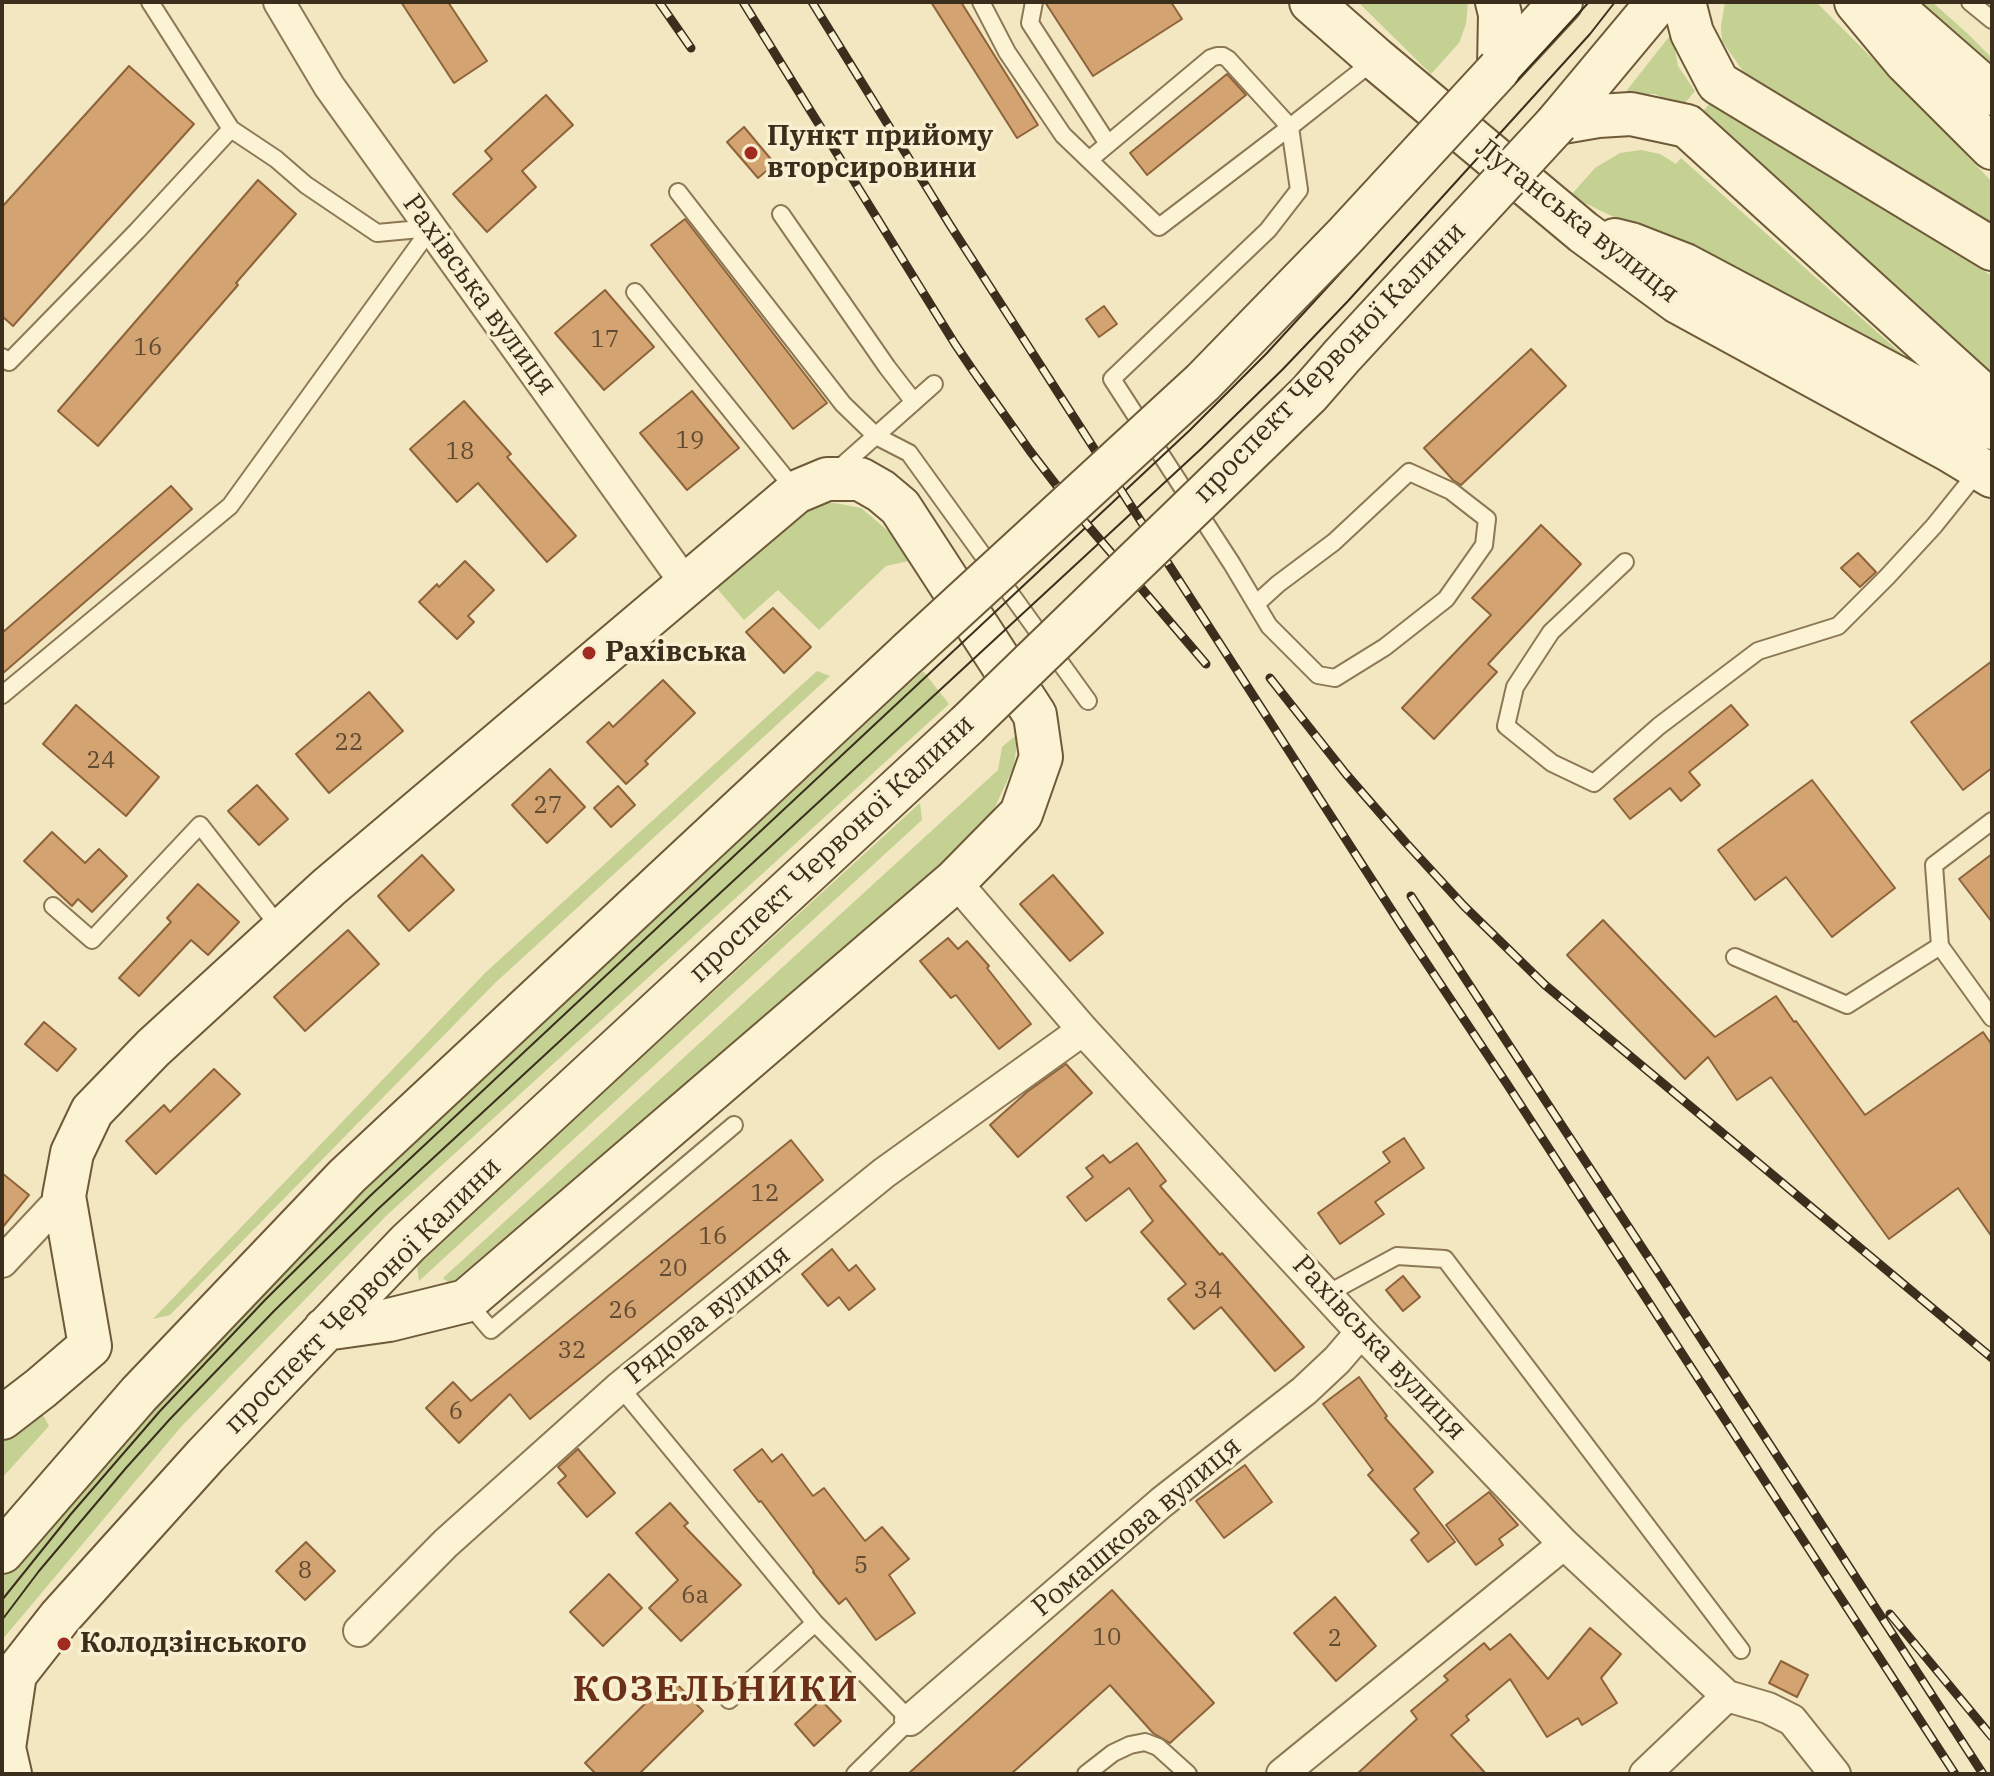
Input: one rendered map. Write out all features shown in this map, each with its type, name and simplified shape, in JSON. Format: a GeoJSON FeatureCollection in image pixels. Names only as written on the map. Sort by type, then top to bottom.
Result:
{"type":"FeatureCollection","features":[{"type":"Feature","properties":{"kind":"main road","name":"Луганська вулиця"},"geometry":{"type":"LineString","coordinates":[[1311,2],[1583,232],[1678,302],[1986,473]]}},
{"type":"Feature","properties":{"kind":"main road"},"geometry":{"type":"LineString","coordinates":[[1497,2],[1500,14],[1499,69]]}},
{"type":"Feature","properties":{"kind":"main road"},"geometry":{"type":"LineString","coordinates":[[2,1552],[139,1394],[347,1176],[1232,353],[1561,2]]}},
{"type":"Feature","properties":{"kind":"main road","name":"проспект Червоної Калини"},"geometry":{"type":"LineString","coordinates":[[8,1682],[70,1606],[206,1455],[408,1243],[967,725],[1309,394],[1557,123],[1658,2]]}},
{"type":"Feature","properties":{"kind":"main road"},"geometry":{"type":"LineString","coordinates":[[1684,2],[1692,33],[1718,83],[1992,249]]}},
{"type":"Feature","properties":{"kind":"main road"},"geometry":{"type":"LineString","coordinates":[[1856,2],[1906,62],[1992,148]]}},
{"type":"Feature","properties":{"kind":"main road"},"geometry":{"type":"LineString","coordinates":[[1887,2],[1992,94]]}},
{"type":"Feature","properties":{"kind":"main road"},"geometry":{"type":"LineString","coordinates":[[1557,123],[1631,114],[1687,126],[1992,403]]}},
{"type":"Feature","properties":{"kind":"main road"},"geometry":{"type":"LineString","coordinates":[[1583,232],[1631,244],[1685,265],[1992,428]]}},
{"type":"Feature","properties":{"kind":"main road"},"geometry":{"type":"LineString","coordinates":[[139,1394],[90,1346],[64,1196],[72,1153],[92,1111],[153,1048],[329,887],[686,584],[811,485],[860,479],[881,491],[900,507],[1035,715],[1041,757],[1021,814],[955,881],[466,1301],[389,1320],[325,1329]]}},
{"type":"Feature","properties":{"kind":"main road"},"geometry":{"type":"LineString","coordinates":[[2,1418],[90,1346]]}},
{"type":"Feature","properties":{"kind":"main road"},"geometry":{"type":"LineString","coordinates":[[8,1682],[4,1748],[10,1774]]}},
{"type":"Feature","properties":{"kind":"street","name":"Рахівська вулиця"},"geometry":{"type":"LineString","coordinates":[[279,2],[329,86],[686,584]]}},
{"type":"Feature","properties":{"kind":"street","name":"Рахівська вулиця"},"geometry":{"type":"LineString","coordinates":[[955,881],[1083,1030],[1361,1332],[1564,1544],[1727,1696],[1768,1708],[1792,1720],[1835,1774]]}},
{"type":"Feature","properties":{"kind":"street","name":"Рядова вулиця"},"geometry":{"type":"LineString","coordinates":[[359,1631],[446,1543],[620,1387],[884,1173],[1083,1030]]}},
{"type":"Feature","properties":{"kind":"street"},"geometry":{"type":"LineString","coordinates":[[2,1262],[64,1196]]}},
{"type":"Feature","properties":{"kind":"street","name":"Ромашкова вулиця"},"geometry":{"type":"LineString","coordinates":[[910,1720],[1162,1502],[1304,1391],[1361,1332]]}},
{"type":"Feature","properties":{"kind":"street"},"geometry":{"type":"LineString","coordinates":[[1282,1774],[1564,1544]]}},
{"type":"Feature","properties":{"kind":"street"},"geometry":{"type":"LineString","coordinates":[[1645,1774],[1727,1696]]}},
{"type":"Feature","properties":{"kind":"lane"},"geometry":{"type":"LineString","coordinates":[[150,2],[231,129],[377,233],[431,228]]}},
{"type":"Feature","properties":{"kind":"lane"},"geometry":{"type":"LineString","coordinates":[[981,2],[1007,52],[1063,135],[1159,227],[1376,59]]}},
{"type":"Feature","properties":{"kind":"lane"},"geometry":{"type":"LineString","coordinates":[[1034,2],[1030,23],[1108,144]]}},
{"type":"Feature","properties":{"kind":"lane"},"geometry":{"type":"LineString","coordinates":[[1970,2],[1992,20]]}},
{"type":"Feature","properties":{"kind":"lane"},"geometry":{"type":"LineString","coordinates":[[1089,160],[1217,56],[1228,59],[1290,127],[1299,190],[1268,230],[1112,379],[1269,626],[1318,675],[1335,678],[1385,647],[1446,599],[1484,545],[1487,519],[1451,491],[1409,472],[1334,542],[1256,604]]}},
{"type":"Feature","properties":{"kind":"lane"},"geometry":{"type":"LineString","coordinates":[[2,357],[9,362],[231,129]]}},
{"type":"Feature","properties":{"kind":"lane"},"geometry":{"type":"LineString","coordinates":[[678,192],[843,404],[876,436],[909,453],[1088,701]]}},
{"type":"Feature","properties":{"kind":"lane"},"geometry":{"type":"LineString","coordinates":[[781,214],[914,402]]}},
{"type":"Feature","properties":{"kind":"lane"},"geometry":{"type":"LineString","coordinates":[[2,695],[230,506],[431,228]]}},
{"type":"Feature","properties":{"kind":"lane"},"geometry":{"type":"LineString","coordinates":[[635,292],[811,485],[876,436],[934,384]]}},
{"type":"Feature","properties":{"kind":"lane"},"geometry":{"type":"LineString","coordinates":[[1625,562],[1551,632],[1515,687],[1506,726],[1552,763],[1594,783],[1659,726],[1758,651],[1838,626],[1986,473]]}},
{"type":"Feature","properties":{"kind":"lane"},"geometry":{"type":"LineString","coordinates":[[1992,821],[1934,865],[1940,946],[1992,1018]]}},
{"type":"Feature","properties":{"kind":"lane"},"geometry":{"type":"LineString","coordinates":[[53,906],[92,940],[200,825],[282,930]]}},
{"type":"Feature","properties":{"kind":"lane"},"geometry":{"type":"LineString","coordinates":[[1735,957],[1847,1005],[1940,946]]}},
{"type":"Feature","properties":{"kind":"lane"},"geometry":{"type":"LineString","coordinates":[[466,1301],[491,1330],[734,1125]]}},
{"type":"Feature","properties":{"kind":"lane"},"geometry":{"type":"LineString","coordinates":[[1327,1294],[1397,1256],[1445,1259],[1741,1650]]}},
{"type":"Feature","properties":{"kind":"lane"},"geometry":{"type":"LineString","coordinates":[[620,1387],[815,1623],[910,1720],[855,1774]]}},
{"type":"Feature","properties":{"kind":"lane"},"geometry":{"type":"LineString","coordinates":[[729,1700],[815,1623]]}},
{"type":"Feature","properties":{"kind":"lane"},"geometry":{"type":"LineString","coordinates":[[1086,1774],[1113,1753],[1145,1742],[1158,1747],[1188,1774]]}},
{"type":"Feature","properties":{"kind":"green space"},"geometry":{"type":"Polygon","coordinates":[[[1358,2],[1468,2],[1466,24],[1459,43],[1431,74],[1358,2]]]}},
{"type":"Feature","properties":{"kind":"green space"},"geometry":{"type":"Polygon","coordinates":[[[1725,2],[1816,2],[1992,182],[1992,234],[1747,77],[1722,41],[1725,2]]]}},
{"type":"Feature","properties":{"kind":"green space"},"geometry":{"type":"Polygon","coordinates":[[[1914,2],[1932,2],[1967,33],[1992,58],[1992,75],[1914,2]]]}},
{"type":"Feature","properties":{"kind":"green space"},"geometry":{"type":"Polygon","coordinates":[[[1672,33],[1678,66],[1695,91],[1681,108],[1655,94],[1624,94],[1672,33]]]}},
{"type":"Feature","properties":{"kind":"green space"},"geometry":{"type":"Polygon","coordinates":[[[1709,104],[1992,276],[1992,386],[1697,119],[1709,104]]]}},
{"type":"Feature","properties":{"kind":"green space"},"geometry":{"type":"Polygon","coordinates":[[[1641,150],[1660,154],[1676,164],[1681,158],[1929,378],[1704,260],[1570,196],[1595,168],[1620,153],[1641,150]]]}},
{"type":"Feature","properties":{"kind":"green space"},"geometry":{"type":"Polygon","coordinates":[[[810,503],[835,503],[861,508],[887,530],[913,560],[886,566],[819,630],[778,590],[744,620],[714,585],[810,503]]]}},
{"type":"Feature","properties":{"kind":"green space"},"geometry":{"type":"Polygon","coordinates":[[[817,671],[830,676],[494,984],[170,1315],[153,1319],[486,972],[817,671]]]}},
{"type":"Feature","properties":{"kind":"green space"},"geometry":{"type":"Polygon","coordinates":[[[923,671],[949,704],[386,1216],[180,1428],[2,1640],[2,1578],[153,1405],[362,1192],[923,671]]]}},
{"type":"Feature","properties":{"kind":"green space"},"geometry":{"type":"Polygon","coordinates":[[[1015,736],[1014,766],[995,807],[972,838],[450,1284],[443,1278],[998,770],[1002,747],[1015,736]]]}},
{"type":"Feature","properties":{"kind":"green space"},"geometry":{"type":"Polygon","coordinates":[[[920,803],[922,820],[419,1281],[417,1266],[421,1259],[920,803]]]}},
{"type":"Feature","properties":{"kind":"green space"},"geometry":{"type":"Polygon","coordinates":[[[42,1413],[49,1426],[2,1478],[2,1441],[42,1413]]]}},
{"type":"Feature","properties":{"kind":"building"},"geometry":{"type":"Polygon","coordinates":[[[401,2],[448,2],[487,61],[454,83],[401,2]]]}},
{"type":"Feature","properties":{"kind":"building"},"geometry":{"type":"Polygon","coordinates":[[[931,2],[961,2],[1038,125],[1017,138],[931,2]]]}},
{"type":"Feature","properties":{"kind":"building"},"geometry":{"type":"Polygon","coordinates":[[[1045,2],[1171,2],[1182,19],[1093,76],[1045,2]]]}},
{"type":"Feature","properties":{"kind":"building"},"geometry":{"type":"Polygon","coordinates":[[[129,66],[194,124],[13,326],[2,316],[2,207],[129,66]]]}},
{"type":"Feature","properties":{"kind":"building"},"geometry":{"type":"Polygon","coordinates":[[[1227,74],[1246,95],[1147,175],[1130,153],[1227,74]]]}},
{"type":"Feature","properties":{"kind":"building"},"geometry":{"type":"Polygon","coordinates":[[[546,95],[573,125],[522,171],[536,187],[487,232],[453,194],[492,159],[485,151],[546,95]]]}},
{"type":"Feature","properties":{"kind":"building","name":"Пункт прийому вторсировини"},"geometry":{"type":"Polygon","coordinates":[[[744,127],[775,164],[758,178],[727,142],[744,127]]]}},
{"type":"Feature","properties":{"kind":"building"},"geometry":{"type":"Polygon","coordinates":[[[258,180],[296,214],[98,446],[58,411],[258,180]]]}},
{"type":"Feature","properties":{"kind":"building"},"geometry":{"type":"Polygon","coordinates":[[[685,219],[827,403],[793,429],[651,245],[685,219]]]}},
{"type":"Feature","properties":{"kind":"building"},"geometry":{"type":"Polygon","coordinates":[[[605,290],[654,347],[604,390],[555,333],[605,290]]]}},
{"type":"Feature","properties":{"kind":"building"},"geometry":{"type":"Polygon","coordinates":[[[1104,306],[1117,324],[1099,337],[1086,319],[1104,306]]]}},
{"type":"Feature","properties":{"kind":"building"},"geometry":{"type":"Polygon","coordinates":[[[1531,349],[1566,386],[1461,485],[1424,448],[1531,349]]]}},
{"type":"Feature","properties":{"kind":"building"},"geometry":{"type":"Polygon","coordinates":[[[692,391],[739,448],[687,490],[640,433],[692,391]]]}},
{"type":"Feature","properties":{"kind":"building"},"geometry":{"type":"Polygon","coordinates":[[[464,401],[511,454],[507,457],[576,536],[547,562],[478,483],[457,502],[410,449],[464,401]]]}},
{"type":"Feature","properties":{"kind":"building"},"geometry":{"type":"Polygon","coordinates":[[[171,486],[192,509],[2,674],[2,633],[171,486]]]}},
{"type":"Feature","properties":{"kind":"building"},"geometry":{"type":"Polygon","coordinates":[[[1541,525],[1581,564],[1488,664],[1497,672],[1434,739],[1402,708],[1491,615],[1472,598],[1541,525]]]}},
{"type":"Feature","properties":{"kind":"building"},"geometry":{"type":"Polygon","coordinates":[[[1858,553],[1876,572],[1860,587],[1841,568],[1858,553]]]}},
{"type":"Feature","properties":{"kind":"building"},"geometry":{"type":"Polygon","coordinates":[[[465,561],[494,590],[468,616],[474,622],[457,639],[419,602],[465,561]]]}},
{"type":"Feature","properties":{"kind":"building"},"geometry":{"type":"Polygon","coordinates":[[[773,608],[811,647],[784,673],[746,632],[773,608]]]}},
{"type":"Feature","properties":{"kind":"building"},"geometry":{"type":"Polygon","coordinates":[[[1992,661],[1992,768],[1963,790],[1911,722],[1992,661]]]}},
{"type":"Feature","properties":{"kind":"building"},"geometry":{"type":"Polygon","coordinates":[[[663,680],[695,713],[645,761],[648,764],[626,784],[587,742],[609,722],[613,727],[663,680]]]}},
{"type":"Feature","properties":{"kind":"building"},"geometry":{"type":"Polygon","coordinates":[[[369,692],[403,731],[329,793],[296,754],[369,692]]]}},
{"type":"Feature","properties":{"kind":"building"},"geometry":{"type":"Polygon","coordinates":[[[76,705],[159,777],[126,816],[43,744],[76,705]]]}},
{"type":"Feature","properties":{"kind":"building"},"geometry":{"type":"Polygon","coordinates":[[[1731,705],[1748,725],[1689,772],[1700,785],[1681,801],[1670,788],[1630,819],[1614,799],[1731,705]]]}},
{"type":"Feature","properties":{"kind":"building"},"geometry":{"type":"Polygon","coordinates":[[[550,769],[585,807],[547,843],[512,805],[550,769]]]}},
{"type":"Feature","properties":{"kind":"building"},"geometry":{"type":"Polygon","coordinates":[[[1812,780],[1895,888],[1832,937],[1786,877],[1755,900],[1718,850],[1812,780]]]}},
{"type":"Feature","properties":{"kind":"building"},"geometry":{"type":"Polygon","coordinates":[[[257,785],[288,819],[259,845],[228,811],[257,785]]]}},
{"type":"Feature","properties":{"kind":"building"},"geometry":{"type":"Polygon","coordinates":[[[618,786],[635,805],[611,827],[594,808],[618,786]]]}},
{"type":"Feature","properties":{"kind":"building"},"geometry":{"type":"Polygon","coordinates":[[[52,832],[85,863],[99,849],[127,876],[92,912],[78,899],[72,906],[24,861],[52,832]]]}},
{"type":"Feature","properties":{"kind":"building"},"geometry":{"type":"Polygon","coordinates":[[[1992,854],[1992,922],[1959,879],[1992,854]]]}},
{"type":"Feature","properties":{"kind":"building"},"geometry":{"type":"Polygon","coordinates":[[[422,855],[454,890],[409,931],[378,896],[422,855]]]}},
{"type":"Feature","properties":{"kind":"building"},"geometry":{"type":"Polygon","coordinates":[[[1053,875],[1103,933],[1070,961],[1020,904],[1053,875]]]}},
{"type":"Feature","properties":{"kind":"building"},"geometry":{"type":"Polygon","coordinates":[[[198,884],[239,922],[208,955],[191,940],[139,996],[119,978],[171,922],[167,918],[198,884]]]}},
{"type":"Feature","properties":{"kind":"building"},"geometry":{"type":"Polygon","coordinates":[[[1603,920],[1715,1037],[1776,996],[1865,1115],[1983,1032],[1992,1045],[1992,1237],[1958,1188],[1889,1239],[1771,1077],[1737,1100],[1708,1057],[1685,1079],[1567,955],[1603,920]]]}},
{"type":"Feature","properties":{"kind":"building"},"geometry":{"type":"Polygon","coordinates":[[[348,930],[379,964],[305,1031],[274,997],[348,930]]]}},
{"type":"Feature","properties":{"kind":"building"},"geometry":{"type":"Polygon","coordinates":[[[948,938],[958,949],[967,941],[1031,1024],[999,1049],[956,995],[951,998],[920,961],[948,938]]]}},
{"type":"Feature","properties":{"kind":"building"},"geometry":{"type":"Polygon","coordinates":[[[44,1022],[76,1049],[57,1071],[25,1044],[44,1022]]]}},
{"type":"Feature","properties":{"kind":"building"},"geometry":{"type":"Polygon","coordinates":[[[1066,1064],[1092,1093],[1018,1157],[990,1125],[1027,1092],[1066,1064]]]}},
{"type":"Feature","properties":{"kind":"building"},"geometry":{"type":"Polygon","coordinates":[[[214,1069],[240,1094],[156,1174],[126,1141],[164,1105],[170,1112],[214,1069]]]}},
{"type":"Feature","properties":{"kind":"building"},"geometry":{"type":"Polygon","coordinates":[[[1404,1138],[1424,1168],[1375,1202],[1384,1214],[1340,1244],[1318,1213],[1390,1162],[1383,1152],[1404,1138]]]}},
{"type":"Feature","properties":{"kind":"building"},"geometry":{"type":"Polygon","coordinates":[[[791,1140],[823,1180],[530,1419],[510,1394],[459,1443],[426,1408],[453,1382],[471,1401],[791,1140]]]}},
{"type":"Feature","properties":{"kind":"building"},"geometry":{"type":"Polygon","coordinates":[[[1137,1143],[1166,1181],[1160,1186],[1304,1347],[1275,1371],[1221,1307],[1194,1329],[1168,1299],[1186,1284],[1141,1232],[1153,1221],[1129,1188],[1086,1221],[1067,1197],[1093,1177],[1086,1168],[1103,1155],[1110,1163],[1137,1143]]]}},
{"type":"Feature","properties":{"kind":"building"},"geometry":{"type":"Polygon","coordinates":[[[2,1173],[29,1195],[2,1228],[2,1173]]]}},
{"type":"Feature","properties":{"kind":"building"},"geometry":{"type":"Polygon","coordinates":[[[832,1249],[849,1271],[856,1265],[875,1289],[849,1310],[839,1297],[828,1306],[802,1274],[832,1249]]]}},
{"type":"Feature","properties":{"kind":"building"},"geometry":{"type":"Polygon","coordinates":[[[1403,1276],[1420,1297],[1403,1311],[1386,1290],[1403,1276]]]}},
{"type":"Feature","properties":{"kind":"building"},"geometry":{"type":"Polygon","coordinates":[[[1359,1377],[1387,1416],[1385,1418],[1433,1472],[1414,1489],[1455,1542],[1428,1562],[1411,1540],[1419,1533],[1368,1475],[1373,1470],[1323,1404],[1359,1377]]]}},
{"type":"Feature","properties":{"kind":"building"},"geometry":{"type":"Polygon","coordinates":[[[578,1449],[615,1493],[587,1517],[558,1483],[566,1476],[558,1467],[578,1449]]]}},
{"type":"Feature","properties":{"kind":"building"},"geometry":{"type":"Polygon","coordinates":[[[762,1449],[772,1462],[782,1454],[813,1496],[824,1488],[865,1541],[882,1527],[909,1559],[889,1575],[915,1613],[876,1640],[846,1598],[839,1604],[734,1470],[762,1449]]]}},
{"type":"Feature","properties":{"kind":"building"},"geometry":{"type":"Polygon","coordinates":[[[1245,1465],[1272,1502],[1224,1538],[1196,1501],[1245,1465]]]}},
{"type":"Feature","properties":{"kind":"building"},"geometry":{"type":"Polygon","coordinates":[[[1489,1492],[1518,1525],[1499,1539],[1503,1545],[1476,1565],[1446,1525],[1489,1492]]]}},
{"type":"Feature","properties":{"kind":"building"},"geometry":{"type":"Polygon","coordinates":[[[670,1503],[688,1523],[684,1526],[741,1585],[681,1641],[649,1608],[678,1580],[636,1533],[670,1503]]]}},
{"type":"Feature","properties":{"kind":"building"},"geometry":{"type":"Polygon","coordinates":[[[306,1542],[335,1571],[305,1600],[276,1571],[306,1542]]]}},
{"type":"Feature","properties":{"kind":"building"},"geometry":{"type":"Polygon","coordinates":[[[609,1574],[642,1608],[603,1646],[570,1612],[609,1574]]]}},
{"type":"Feature","properties":{"kind":"building"},"geometry":{"type":"Polygon","coordinates":[[[1112,1590],[1214,1703],[1170,1743],[1153,1733],[1110,1685],[1011,1774],[908,1774],[1112,1590]]]}},
{"type":"Feature","properties":{"kind":"building"},"geometry":{"type":"Polygon","coordinates":[[[1335,1597],[1376,1646],[1336,1681],[1294,1633],[1335,1597]]]}},
{"type":"Feature","properties":{"kind":"building"},"geometry":{"type":"Polygon","coordinates":[[[1590,1628],[1621,1654],[1601,1678],[1617,1703],[1582,1725],[1578,1718],[1547,1737],[1510,1679],[1466,1716],[1469,1720],[1451,1735],[1486,1774],[1357,1774],[1417,1719],[1411,1711],[1448,1680],[1444,1676],[1484,1643],[1490,1650],[1510,1634],[1548,1679],[1590,1628]]]}},
{"type":"Feature","properties":{"kind":"building"},"geometry":{"type":"Polygon","coordinates":[[[1781,1661],[1808,1675],[1797,1697],[1769,1683],[1781,1661]]]}},
{"type":"Feature","properties":{"kind":"building"},"geometry":{"type":"Polygon","coordinates":[[[671,1678],[703,1711],[639,1774],[596,1774],[585,1763],[671,1678]]]}},
{"type":"Feature","properties":{"kind":"building"},"geometry":{"type":"Polygon","coordinates":[[[821,1700],[841,1721],[814,1746],[795,1724],[821,1700]]]}},
{"type":"Feature","properties":{"kind":"tram line"},"geometry":{"type":"LineString","coordinates":[[2,1600],[160,1411],[265,1300],[370,1196],[1190,430],[1266,354],[1589,2]]}},
{"type":"Feature","properties":{"kind":"tram line"},"geometry":{"type":"LineString","coordinates":[[2,1620],[126,1468],[274,1311],[378,1209],[1202,448],[1282,370],[1590,34],[1615,2]]}},
{"type":"Feature","properties":{"kind":"railway"},"geometry":{"type":"LineString","coordinates":[[659,2],[691,48]]}},
{"type":"Feature","properties":{"kind":"railway"},"geometry":{"type":"LineString","coordinates":[[743,2],[974,372],[1084,521],[1206,664]]}},
{"type":"Feature","properties":{"kind":"railway"},"geometry":{"type":"LineString","coordinates":[[812,2],[950,225],[1403,928],[1955,1774]]}},
{"type":"Feature","properties":{"kind":"railway"},"geometry":{"type":"LineString","coordinates":[[1270,678],[1346,774],[1406,843],[1464,906],[1545,985],[1992,1358]]}},
{"type":"Feature","properties":{"kind":"railway"},"geometry":{"type":"LineString","coordinates":[[1411,896],[1983,1774]]}},
{"type":"Feature","properties":{"kind":"railway"},"geometry":{"type":"LineString","coordinates":[[1890,1614],[1992,1737]]}},
{"type":"Feature","properties":{"kind":"place","name":"Пункт прийому вторсировини"},"geometry":{"type":"Point","coordinates":[751,153]}},
{"type":"Feature","properties":{"kind":"place","name":"Рахівська"},"geometry":{"type":"Point","coordinates":[589,653]}},
{"type":"Feature","properties":{"kind":"place","name":"Колодзінського"},"geometry":{"type":"Point","coordinates":[64,1644]}},
{"type":"Feature","properties":{"kind":"district","name":"КОЗЕЛЬНИКИ"},"geometry":{"type":"Point","coordinates":[716,1691]}}]}
